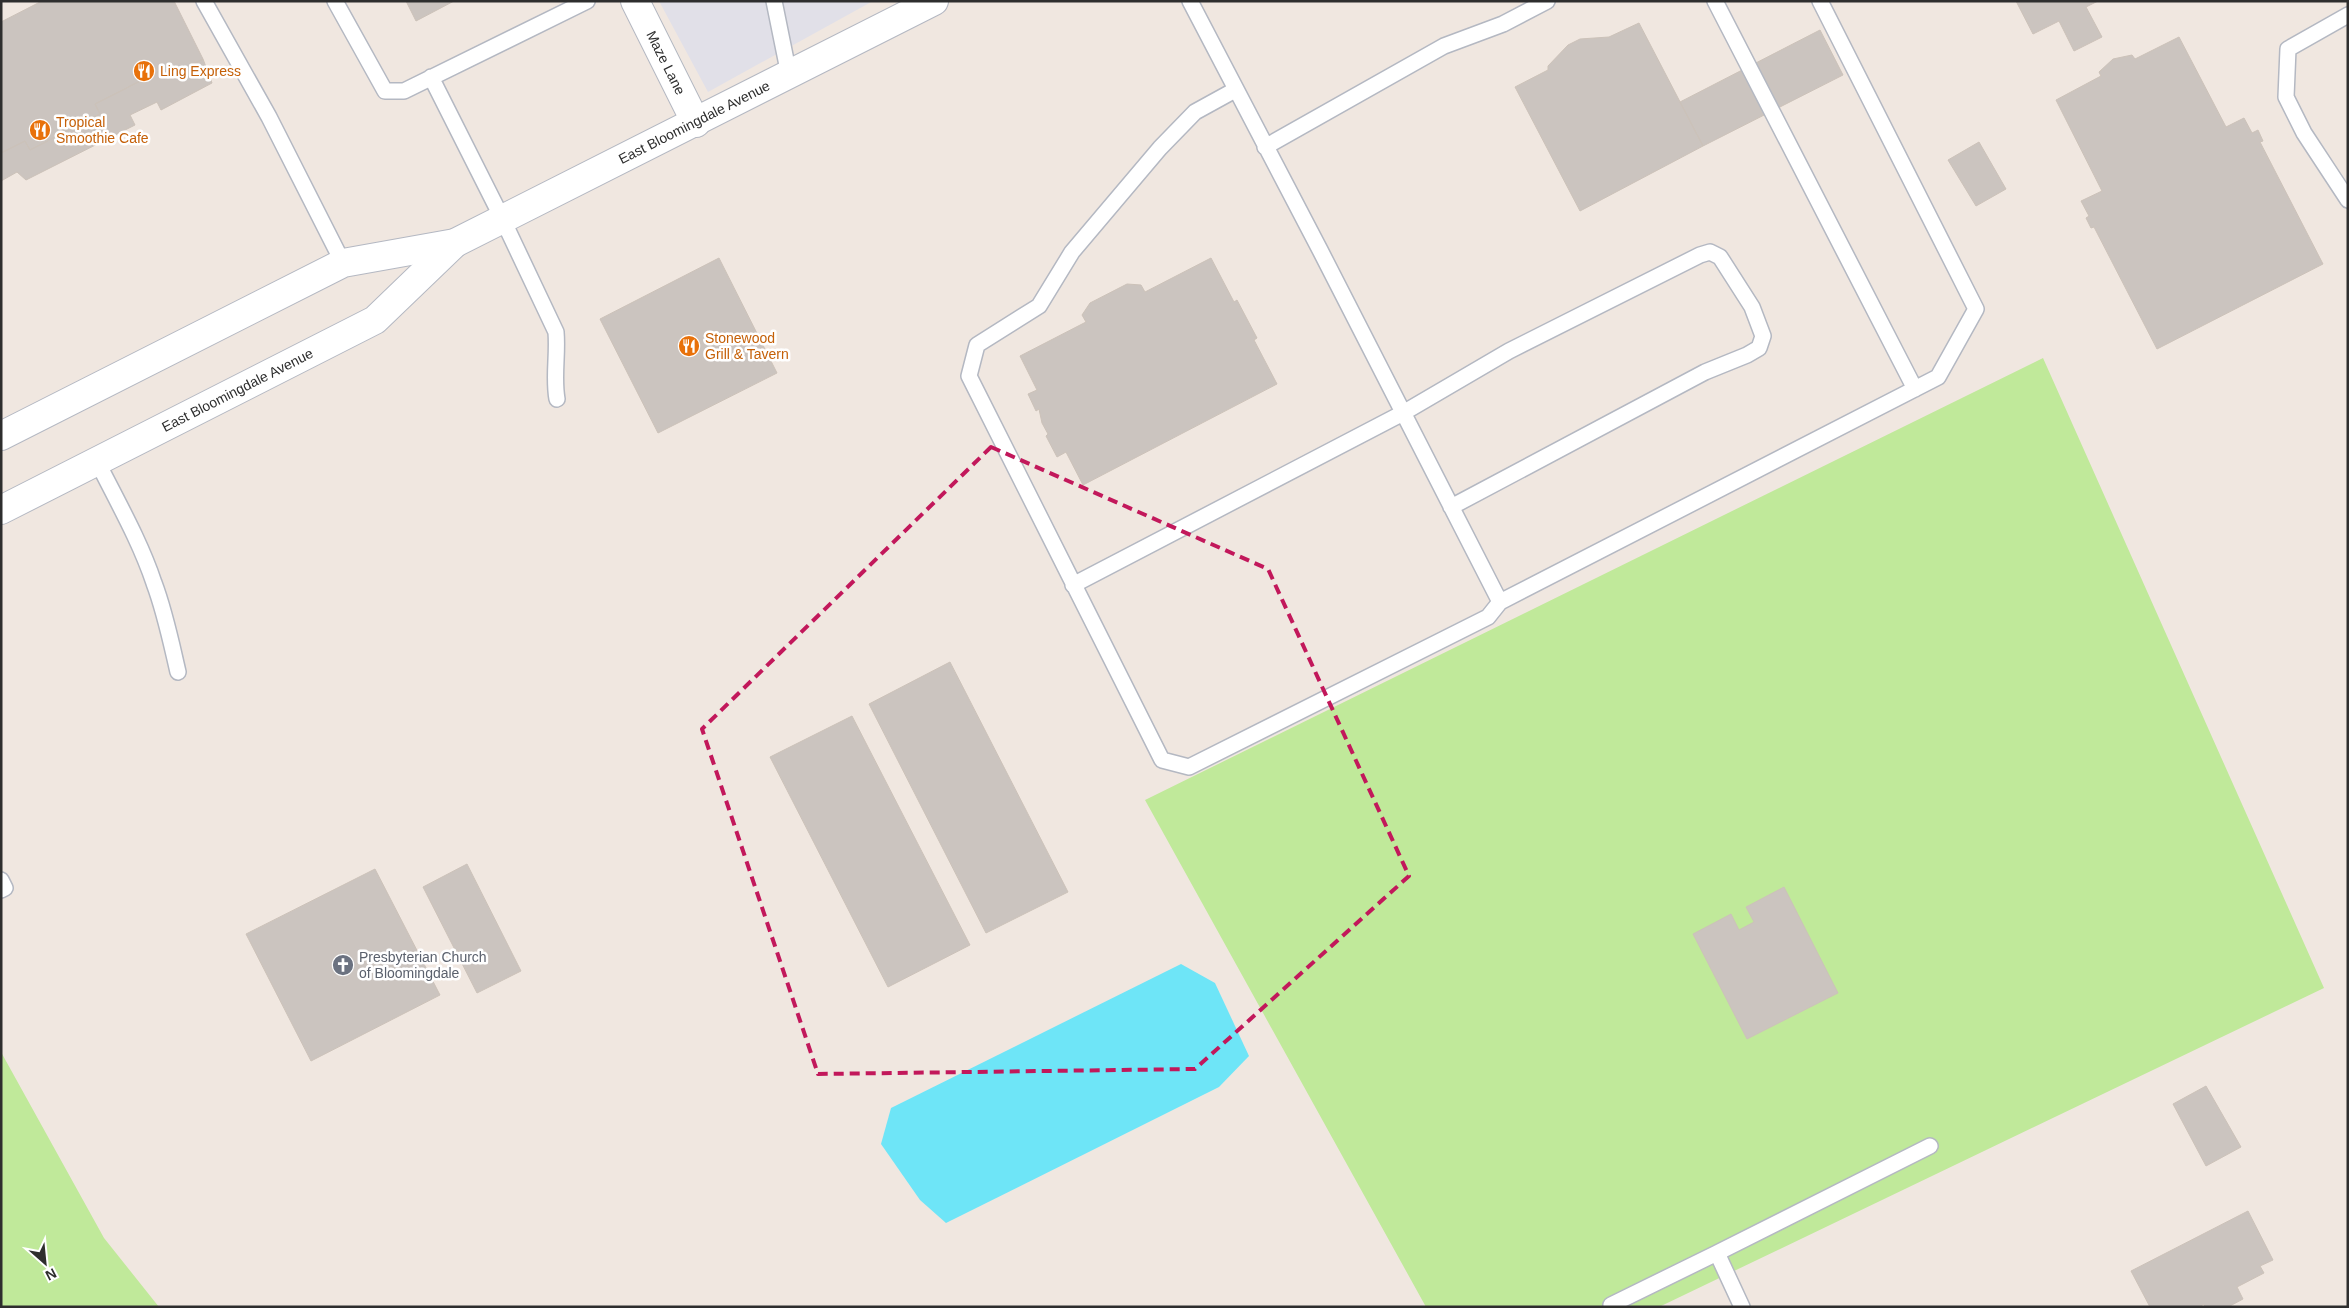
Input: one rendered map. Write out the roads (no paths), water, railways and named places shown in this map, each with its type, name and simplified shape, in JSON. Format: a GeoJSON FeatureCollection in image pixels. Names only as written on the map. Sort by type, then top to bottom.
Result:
{"type":"FeatureCollection","features":[{"type":"Feature","properties":{"kind":"main road","name":"Maze Lane"},"geometry":{"type":"LineString","coordinates":[[635,1],[696,123]]}},
{"type":"Feature","properties":{"kind":"main road","name":"East Bloomingdale Avenue"},"geometry":{"type":"LineString","coordinates":[[1,436],[343,263],[455,243],[696,123],[934,1]]}},
{"type":"Feature","properties":{"kind":"main road","name":"East Bloomingdale Avenue"},"geometry":{"type":"LineString","coordinates":[[1,510],[375,320],[455,243]]}},
{"type":"Feature","properties":{"kind":"lane"},"geometry":{"type":"LineString","coordinates":[[204,1],[269,117],[343,263]]}},
{"type":"Feature","properties":{"kind":"lane"},"geometry":{"type":"LineString","coordinates":[[335,1],[386,91],[404,91],[587,1]]}},
{"type":"Feature","properties":{"kind":"lane"},"geometry":{"type":"LineString","coordinates":[[774,1],[789,75]]}},
{"type":"Feature","properties":{"kind":"lane"},"geometry":{"type":"LineString","coordinates":[[1190,1],[1500,602]]}},
{"type":"Feature","properties":{"kind":"lane"},"geometry":{"type":"LineString","coordinates":[[1265,148],[1444,46],[1503,24],[1547,1]]}},
{"type":"Feature","properties":{"kind":"lane"},"geometry":{"type":"LineString","coordinates":[[1715,1],[1915,390]]}},
{"type":"Feature","properties":{"kind":"lane"},"geometry":{"type":"LineString","coordinates":[[1235,90],[1195,112],[1160,148],[1072,252],[1039,306],[976,345],[969,376],[1162,760],[1188,767],[1488,617],[1500,602],[1938,377],[1976,309],[1820,1]]}},
{"type":"Feature","properties":{"kind":"lane"},"geometry":{"type":"LineString","coordinates":[[2348,15],[2288,49],[2286,97],[2304,134],[2348,200]]}},
{"type":"Feature","properties":{"kind":"lane"},"geometry":{"type":"LineString","coordinates":[[431,77],[503,220],[556,332],[557,353],[554,386],[557,400]]}},
{"type":"Feature","properties":{"kind":"lane"},"geometry":{"type":"LineString","coordinates":[[1073,585],[1403,413],[1509,351],[1700,255],[1710,252],[1720,257],[1752,307],[1764,336],[1759,348],[1747,355],[1705,372],[1451,507]]}},
{"type":"Feature","properties":{"kind":"lane"},"geometry":{"type":"LineString","coordinates":[[97,461],[138,543],[154,582],[168,624],[178,672]]}},
{"type":"Feature","properties":{"kind":"lane"},"geometry":{"type":"LineString","coordinates":[[1,880],[5,888],[1,890]]}},
{"type":"Feature","properties":{"kind":"lane"},"geometry":{"type":"LineString","coordinates":[[1611,1305],[1930,1146]]}},
{"type":"Feature","properties":{"kind":"lane"},"geometry":{"type":"LineString","coordinates":[[1717,1253],[1742,1307]]}},
{"type":"Feature","properties":{"kind":"water"},"geometry":{"type":"Polygon","coordinates":[[[1181,964],[1215,983],[1249,1056],[1219,1087],[946,1223],[920,1200],[881,1144],[891,1108],[1181,964]]]}},
{"type":"Feature","properties":{"kind":"place","name":"Ling Express"},"geometry":{"type":"Point","coordinates":[144,71]}},
{"type":"Feature","properties":{"kind":"place","name":"Tropical Smoothie Cafe"},"geometry":{"type":"Point","coordinates":[40,130]}},
{"type":"Feature","properties":{"kind":"place","name":"Stonewood Grill & Tavern"},"geometry":{"type":"Point","coordinates":[689,346]}},
{"type":"Feature","properties":{"kind":"place","name":"Presbyterian Church of Bloomingdale"},"geometry":{"type":"Point","coordinates":[343,965]}}]}
